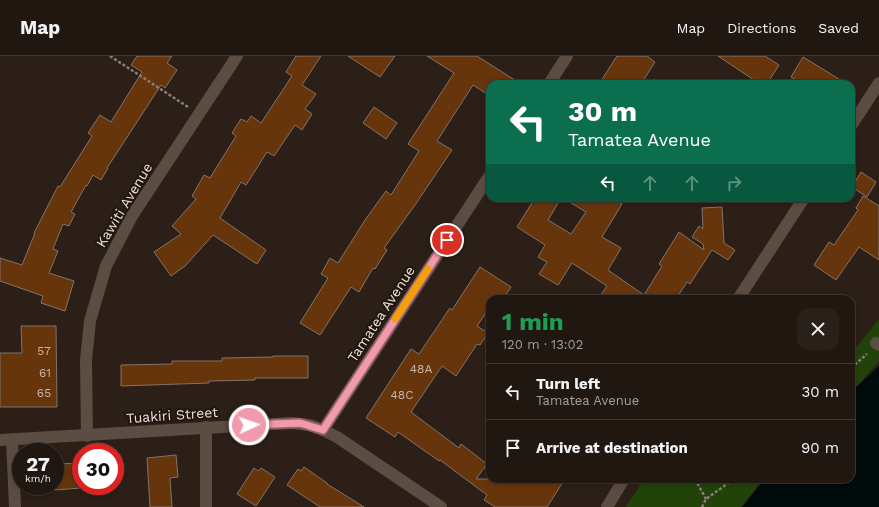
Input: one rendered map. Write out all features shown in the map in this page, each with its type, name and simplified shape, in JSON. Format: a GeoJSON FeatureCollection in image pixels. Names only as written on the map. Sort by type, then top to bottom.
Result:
{"type":"FeatureCollection","features":[{"type":"Feature","properties":{"kind":"street","name":"Kawiti Avenue"},"geometry":{"type":"LineString","coordinates":[[86,436],[86,360],[90,321],[106,266],[132,216],[237,56]]}},
{"type":"Feature","properties":{"kind":"street"},"geometry":{"type":"LineString","coordinates":[[552,80],[567,56]]}},
{"type":"Feature","properties":{"kind":"street"},"geometry":{"type":"LineString","coordinates":[[855,120],[879,83]]}},
{"type":"Feature","properties":{"kind":"street","name":"Tamatea Avenue"},"geometry":{"type":"LineString","coordinates":[[323,430],[486,181]]}},
{"type":"Feature","properties":{"kind":"street"},"geometry":{"type":"LineString","coordinates":[[741,295],[801,202]]}},
{"type":"Feature","properties":{"kind":"street","name":"Tuakiri Street"},"geometry":{"type":"LineString","coordinates":[[6,440],[206,427],[292,423],[305,424],[323,430],[352,446],[441,507]]}},
{"type":"Feature","properties":{"kind":"street"},"geometry":{"type":"LineString","coordinates":[[206,427],[206,507]]}},
{"type":"Feature","properties":{"kind":"street"},"geometry":{"type":"LineString","coordinates":[[6,440],[15,507]]}},
{"type":"Feature","properties":{"kind":"street"},"geometry":{"type":"LineString","coordinates":[[607,507],[622,483]]}},
{"type":"Feature","properties":{"kind":"path"},"geometry":{"type":"LineString","coordinates":[[110,56],[199,115]]}},
{"type":"Feature","properties":{"kind":"path"},"geometry":{"type":"LineString","coordinates":[[697,483],[706,500]]}},
{"type":"Feature","properties":{"kind":"path"},"geometry":{"type":"LineString","coordinates":[[702,507],[706,500],[729,483]]}},
{"type":"Feature","properties":{"kind":"green space"},"geometry":{"type":"Polygon","coordinates":[[[879,319],[879,361],[855,387],[855,349],[879,319]]]}},
{"type":"Feature","properties":{"kind":"green space"},"geometry":{"type":"Polygon","coordinates":[[[641,483],[760,483],[741,507],[626,507],[641,483]]]}},
{"type":"Feature","properties":{"kind":"shaded area"},"geometry":{"type":"Polygon","coordinates":[[[879,366],[879,507],[742,507],[762,483],[855,483],[855,388],[879,366]]]}},
{"type":"Feature","properties":{"kind":"building"},"geometry":{"type":"Polygon","coordinates":[[[137,56],[172,56],[167,63],[177,70],[165,88],[161,85],[107,168],[101,180],[93,175],[87,186],[86,185],[71,212],[75,214],[69,226],[63,224],[53,249],[58,251],[49,273],[74,281],[65,311],[41,303],[43,296],[0,281],[0,258],[22,265],[34,233],[58,186],[60,187],[92,136],[88,133],[100,115],[111,122],[142,72],[131,65],[137,56]]]}},
{"type":"Feature","properties":{"kind":"building"},"geometry":{"type":"Polygon","coordinates":[[[296,56],[321,56],[302,85],[316,94],[305,109],[312,114],[302,130],[295,125],[274,156],[267,152],[246,185],[241,182],[220,218],[266,250],[257,264],[213,235],[185,266],[171,276],[154,252],[181,234],[172,226],[196,199],[192,196],[204,175],[210,178],[236,136],[232,133],[241,119],[247,122],[251,116],[261,123],[292,76],[286,72],[296,56]]]}},
{"type":"Feature","properties":{"kind":"building"},"geometry":{"type":"Polygon","coordinates":[[[348,56],[395,56],[380,77],[348,56]]]}},
{"type":"Feature","properties":{"kind":"building"},"geometry":{"type":"Polygon","coordinates":[[[427,56],[477,56],[515,80],[486,80],[486,93],[473,85],[437,141],[452,150],[384,248],[387,250],[375,269],[373,268],[359,292],[351,287],[320,335],[300,323],[328,278],[321,274],[330,258],[338,263],[365,220],[386,191],[391,195],[419,151],[408,144],[454,73],[427,56]]]}},
{"type":"Feature","properties":{"kind":"building"},"geometry":{"type":"Polygon","coordinates":[[[617,56],[647,56],[655,62],[644,80],[602,80],[617,56]]]}},
{"type":"Feature","properties":{"kind":"building"},"geometry":{"type":"Polygon","coordinates":[[[718,56],[765,56],[779,65],[770,80],[754,80],[718,56]]]}},
{"type":"Feature","properties":{"kind":"building"},"geometry":{"type":"Polygon","coordinates":[[[803,57],[840,80],[796,80],[791,77],[803,57]]]}},
{"type":"Feature","properties":{"kind":"building"},"geometry":{"type":"Polygon","coordinates":[[[374,107],[397,123],[386,139],[363,123],[374,107]]]}},
{"type":"Feature","properties":{"kind":"building"},"geometry":{"type":"Polygon","coordinates":[[[861,172],[876,182],[867,197],[855,189],[855,182],[861,172]]]}},
{"type":"Feature","properties":{"kind":"building"},"geometry":{"type":"Polygon","coordinates":[[[863,196],[879,206],[879,260],[859,247],[836,280],[814,265],[829,242],[834,245],[858,210],[856,208],[863,196]]]}},
{"type":"Feature","properties":{"kind":"building"},"geometry":{"type":"Polygon","coordinates":[[[533,202],[559,202],[548,220],[571,234],[586,212],[570,202],[618,202],[622,204],[602,237],[621,248],[608,270],[644,295],[601,295],[607,286],[572,263],[558,285],[539,274],[547,262],[538,257],[545,245],[517,227],[533,202]]]}},
{"type":"Feature","properties":{"kind":"building"},"geometry":{"type":"Polygon","coordinates":[[[722,207],[724,243],[735,250],[728,260],[712,250],[690,284],[687,282],[679,295],[644,295],[662,266],[659,264],[679,232],[704,250],[703,244],[692,237],[699,226],[703,229],[702,208],[722,207]]]}},
{"type":"Feature","properties":{"kind":"building"},"geometry":{"type":"Polygon","coordinates":[[[480,267],[511,287],[506,295],[486,295],[486,313],[477,326],[486,332],[486,336],[480,345],[477,344],[456,376],[442,366],[411,412],[459,448],[461,444],[486,463],[476,479],[486,479],[486,483],[562,483],[547,507],[495,507],[484,500],[487,495],[440,460],[439,461],[398,432],[395,437],[366,418],[411,349],[419,354],[450,308],[452,310],[480,267]]]}},
{"type":"Feature","properties":{"kind":"building"},"geometry":{"type":"Polygon","coordinates":[[[21,326],[56,326],[57,407],[0,407],[0,353],[22,353],[21,326]]]}},
{"type":"Feature","properties":{"kind":"building"},"geometry":{"type":"Polygon","coordinates":[[[308,356],[308,378],[255,378],[255,380],[209,381],[209,383],[121,386],[121,365],[172,364],[172,361],[222,361],[222,358],[308,356]]]}},
{"type":"Feature","properties":{"kind":"building"},"geometry":{"type":"Polygon","coordinates":[[[176,455],[178,477],[170,478],[172,507],[150,507],[147,458],[176,455]]]}},
{"type":"Feature","properties":{"kind":"building"},"geometry":{"type":"Polygon","coordinates":[[[72,463],[72,489],[64,489],[64,464],[72,463]]]}},
{"type":"Feature","properties":{"kind":"building"},"geometry":{"type":"Polygon","coordinates":[[[304,467],[327,484],[364,507],[320,507],[287,485],[298,469],[301,471],[304,467]]]}},
{"type":"Feature","properties":{"kind":"building"},"geometry":{"type":"Polygon","coordinates":[[[254,468],[258,471],[261,468],[275,477],[256,506],[237,494],[254,468]]]}},
{"type":"Feature","properties":{"kind":"slow traffic"},"geometry":{"type":"LineString","coordinates":[[395,319],[428,269]]}},
{"type":"Feature","properties":{"kind":"route"},"geometry":{"type":"LineString","coordinates":[[249,425],[300,423],[323,430],[447,240]]}}]}
